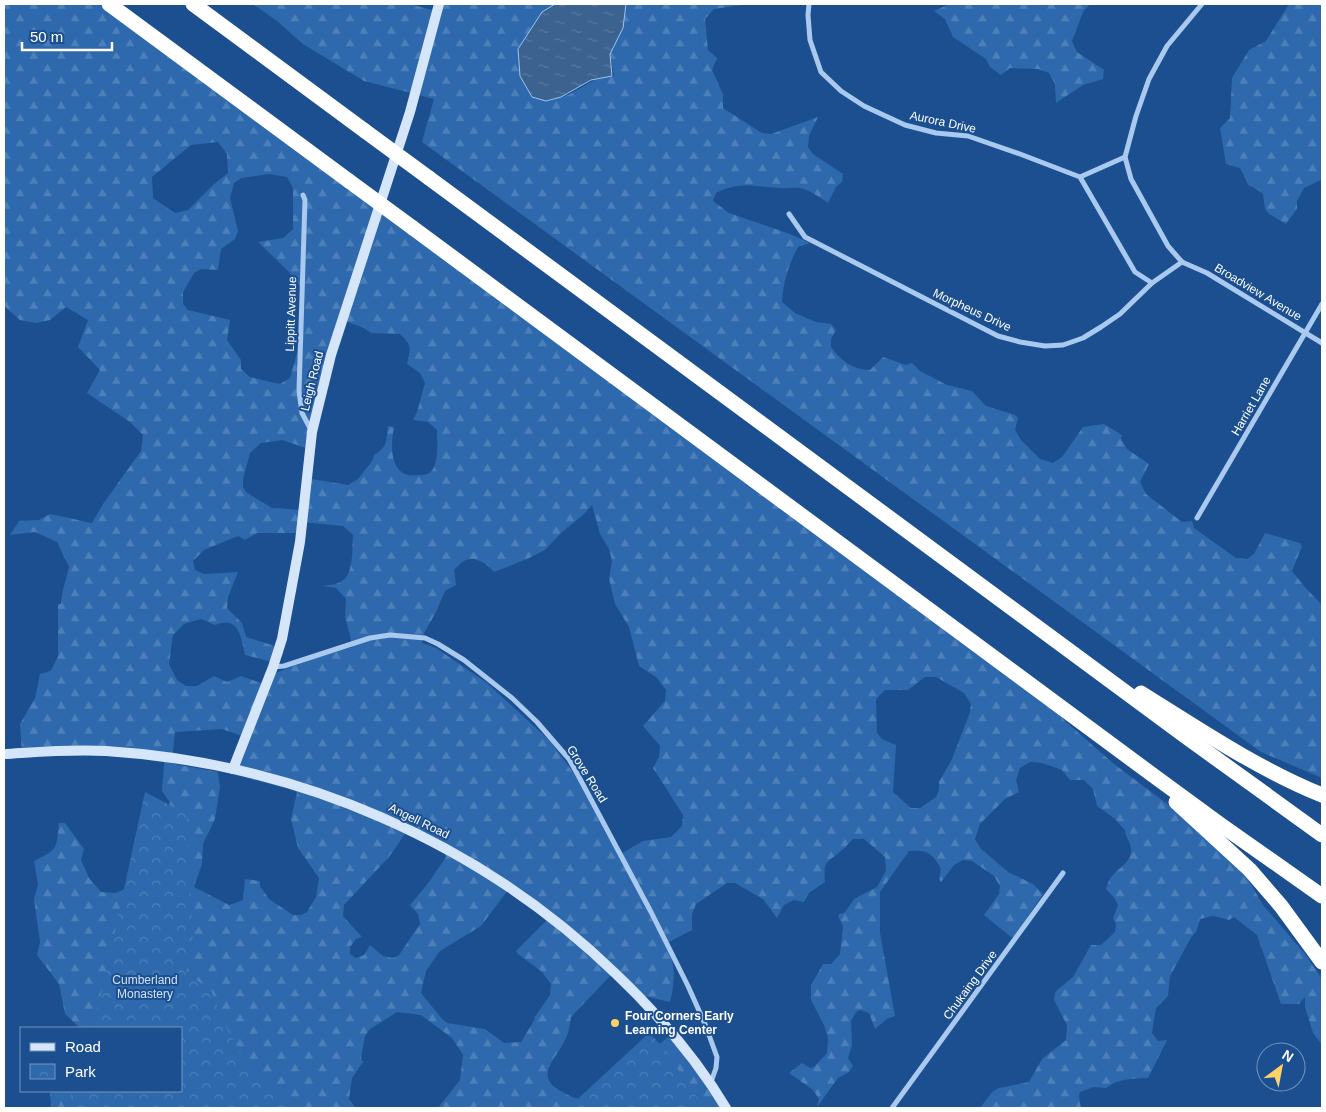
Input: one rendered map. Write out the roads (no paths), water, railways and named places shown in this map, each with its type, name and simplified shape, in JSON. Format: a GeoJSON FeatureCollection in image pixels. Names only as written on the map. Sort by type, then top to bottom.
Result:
{"type":"FeatureCollection","features":[{"type":"Feature","properties":{"kind":"highway"},"geometry":{"type":"LineString","coordinates":[[108,4],[1116,747],[1322,896]]}},
{"type":"Feature","properties":{"kind":"highway"},"geometry":{"type":"LineString","coordinates":[[193,4],[1046,634],[1322,835]]}},
{"type":"Feature","properties":{"kind":"highway"},"geometry":{"type":"LineString","coordinates":[[1046,634],[1246,758],[1300,786],[1322,795]]}},
{"type":"Feature","properties":{"kind":"highway"},"geometry":{"type":"LineString","coordinates":[[1116,747],[1250,870],[1281,906],[1322,962]]}},
{"type":"Feature","properties":{"kind":"main road","name":"Leigh Road"},"geometry":{"type":"LineString","coordinates":[[234,770],[282,639],[300,542],[312,432],[331,355],[410,112],[439,4]]}},
{"type":"Feature","properties":{"kind":"main road","name":"Angell Road"},"geometry":{"type":"LineString","coordinates":[[4,754],[105,751],[203,763],[294,785],[338,799],[436,843],[497,879],[552,917],[594,953],[637,994],[681,1044],[726,1108]]}},
{"type":"Feature","properties":{"kind":"street","name":"Aurora Drive"},"geometry":{"type":"LineString","coordinates":[[809,4],[810,40],[821,72],[841,91],[864,106],[905,125],[936,133],[968,136],[1080,177]]}},
{"type":"Feature","properties":{"kind":"street"},"geometry":{"type":"LineString","coordinates":[[1125,157],[1080,177],[1135,272],[1152,283],[1182,262],[1168,246],[1131,179],[1125,157],[1136,116],[1149,79],[1167,46],[1202,4]]}},
{"type":"Feature","properties":{"kind":"street","name":"Lippitt Avenue"},"geometry":{"type":"LineString","coordinates":[[302,195],[305,200],[299,391],[302,413],[312,432]]}},
{"type":"Feature","properties":{"kind":"street","name":"Morpheus Drive"},"geometry":{"type":"LineString","coordinates":[[789,214],[805,237],[998,336],[1020,342],[1045,346],[1063,345],[1083,338],[1120,314],[1152,283]]}},
{"type":"Feature","properties":{"kind":"street","name":"Broadview Avenue"},"geometry":{"type":"LineString","coordinates":[[1182,262],[1207,273],[1322,343]]}},
{"type":"Feature","properties":{"kind":"street","name":"Harriet Lane"},"geometry":{"type":"LineString","coordinates":[[1197,518],[1322,304]]}},
{"type":"Feature","properties":{"kind":"street","name":"Grove Road"},"geometry":{"type":"LineString","coordinates":[[273,667],[284,666],[370,638],[390,635],[424,638],[464,660],[538,722],[568,759],[603,820],[651,912],[705,1024],[717,1057],[716,1068],[710,1083]]}},
{"type":"Feature","properties":{"kind":"street","name":"Chukaing Drive"},"geometry":{"type":"LineString","coordinates":[[892,1108],[1063,874]]}},
{"type":"Feature","properties":{"kind":"water"},"geometry":{"type":"Polygon","coordinates":[[[555,4],[626,4],[623,28],[610,54],[612,76],[591,80],[561,97],[546,101],[532,97],[520,76],[518,49],[542,12],[555,4]]]}},
{"type":"Feature","properties":{"kind":"place","name":"Four Corners Early Learning Center"},"geometry":{"type":"Point","coordinates":[615,1023]}},
{"type":"Feature","properties":{"kind":"park label","name":"Cumberland Monastery"},"geometry":{"type":"Point","coordinates":[145,987]}}]}
